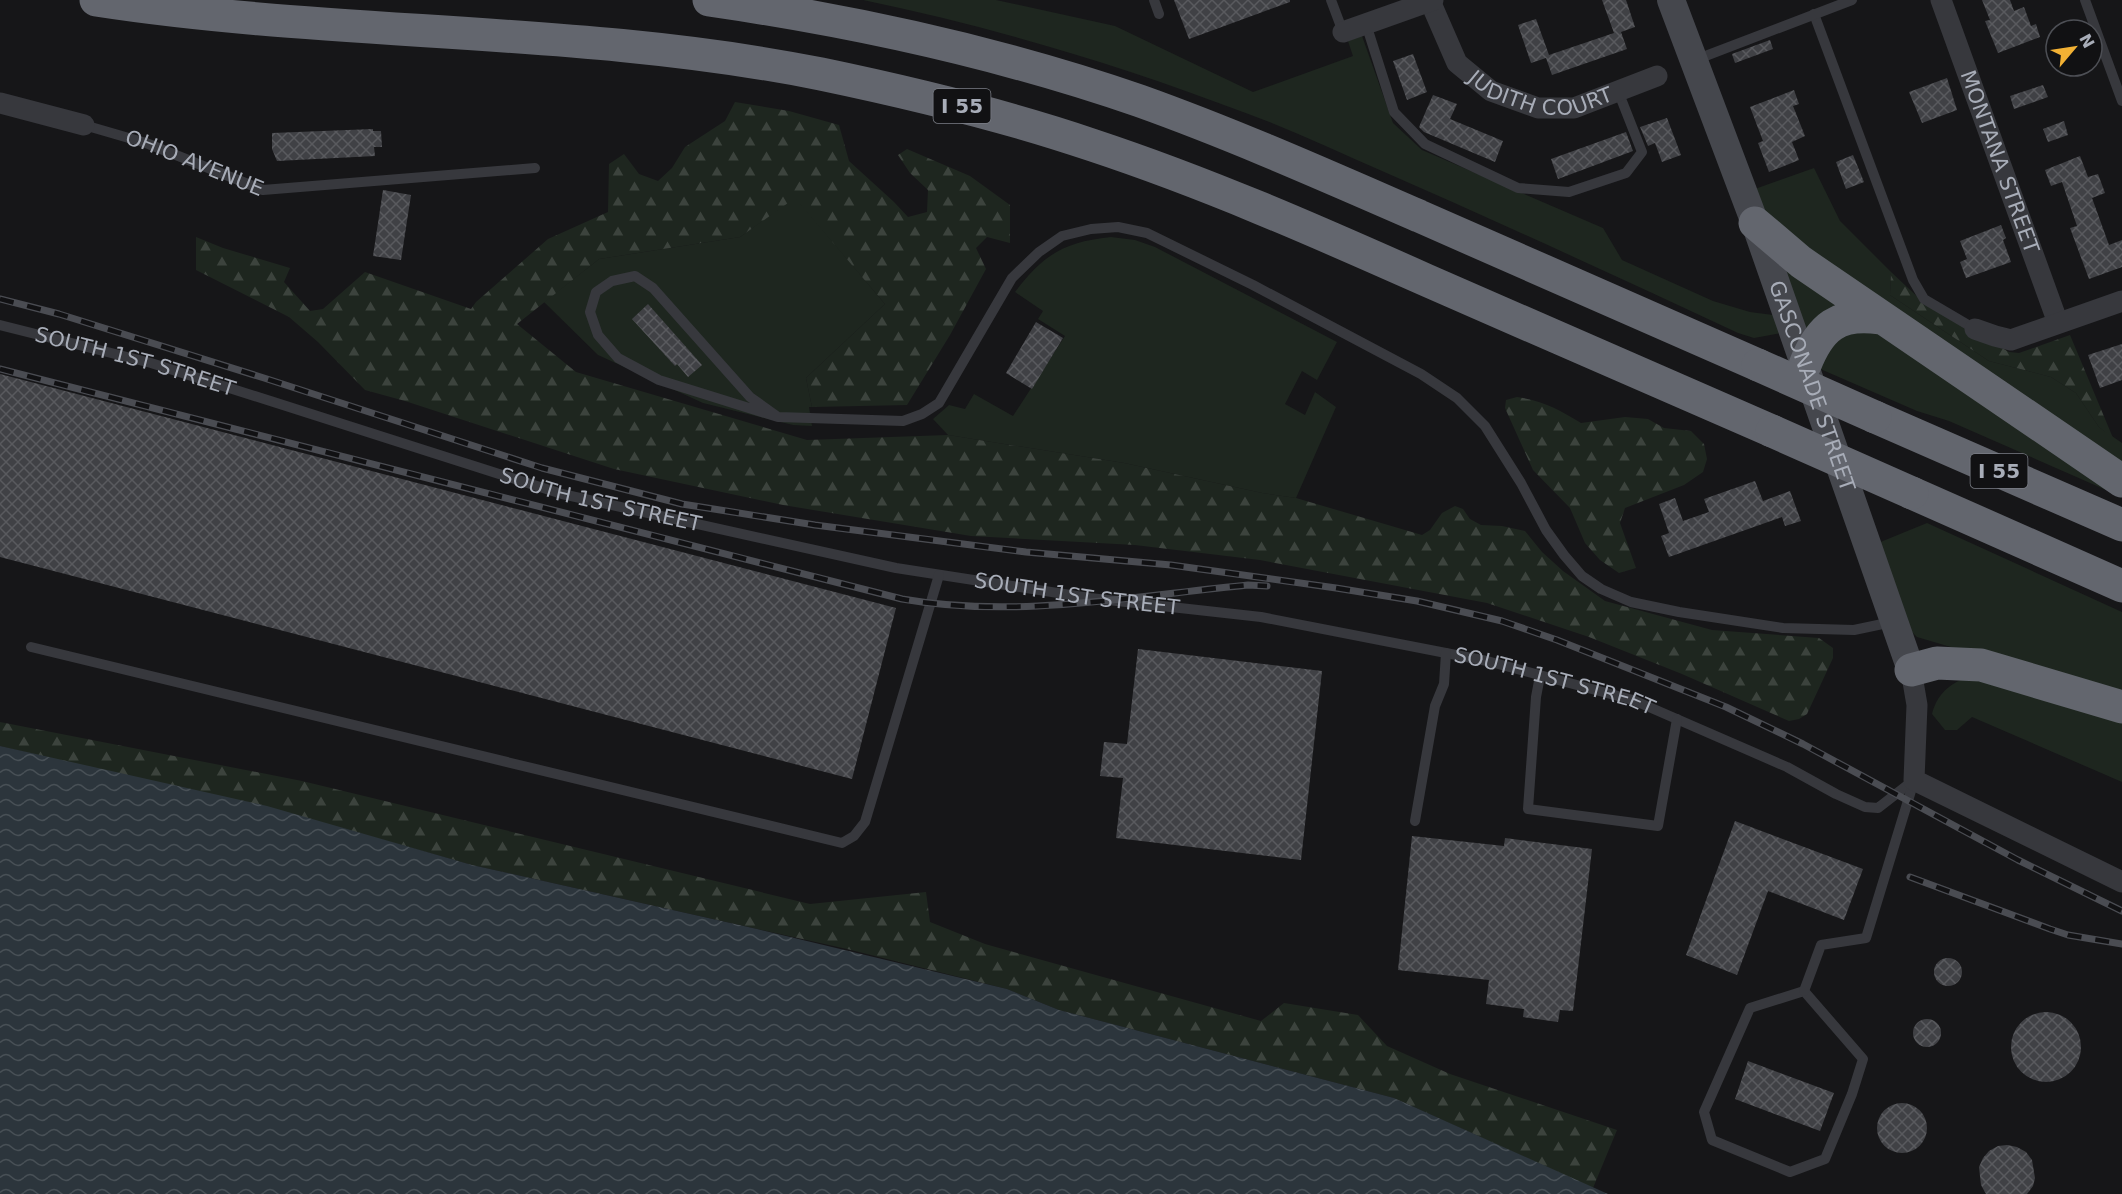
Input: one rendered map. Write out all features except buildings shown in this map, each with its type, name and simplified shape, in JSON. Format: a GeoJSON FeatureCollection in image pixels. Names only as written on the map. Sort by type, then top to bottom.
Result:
{"type":"FeatureCollection","features":[{"type":"Feature","properties":{"kind":"highway","name":"I 55"},"geometry":{"type":"LineString","coordinates":[[96,0],[151,9],[247,19],[533,37],[724,57],[816,73],[966,107],[1091,144],[1180,175],[1257,206],[2122,586]]}},
{"type":"Feature","properties":{"kind":"highway","name":"I 55"},"geometry":{"type":"LineString","coordinates":[[710,0],[863,26],[1047,72],[1138,101],[1227,134],[2122,525]]}},
{"type":"Feature","properties":{"kind":"highway"},"geometry":{"type":"LineString","coordinates":[[1755,223],[1801,262],[1880,318],[2122,481]]}},
{"type":"Feature","properties":{"kind":"highway"},"geometry":{"type":"LineString","coordinates":[[1805,365],[1815,341],[1834,324],[1855,317],[1880,318]]}},
{"type":"Feature","properties":{"kind":"highway"},"geometry":{"type":"LineString","coordinates":[[1911,670],[1937,663],[1981,665],[2122,707]]}},
{"type":"Feature","properties":{"kind":"street","name":"GASCONADE STREET"},"geometry":{"type":"LineString","coordinates":[[1671,0],[1755,223],[1911,670],[1917,705],[1914,780]]}},
{"type":"Feature","properties":{"kind":"street","name":"MONTANA STREET"},"geometry":{"type":"LineString","coordinates":[[1941,0],[2058,323]]}},
{"type":"Feature","properties":{"kind":"street"},"geometry":{"type":"LineString","coordinates":[[1343,32],[1431,1]]}},
{"type":"Feature","properties":{"kind":"street","name":"JUDITH COURT"},"geometry":{"type":"LineString","coordinates":[[1431,1],[1457,63],[1491,91],[1538,108],[1574,108],[1657,76]]}},
{"type":"Feature","properties":{"kind":"street","name":"OHIO AVENUE"},"geometry":{"type":"LineString","coordinates":[[0,103],[84,125]]}},
{"type":"Feature","properties":{"kind":"street"},"geometry":{"type":"LineString","coordinates":[[1976,329],[2011,340],[2122,300]]}},
{"type":"Feature","properties":{"kind":"street"},"geometry":{"type":"LineString","coordinates":[[1914,780],[2122,882]]}},
{"type":"Feature","properties":{"kind":"lane"},"geometry":{"type":"LineString","coordinates":[[1155,0],[1158,14]]}},
{"type":"Feature","properties":{"kind":"lane"},"geometry":{"type":"LineString","coordinates":[[1331,0],[1343,32]]}},
{"type":"Feature","properties":{"kind":"lane"},"geometry":{"type":"LineString","coordinates":[[1694,61],[1852,0]]}},
{"type":"Feature","properties":{"kind":"lane"},"geometry":{"type":"LineString","coordinates":[[2085,0],[2122,101]]}},
{"type":"Feature","properties":{"kind":"lane"},"geometry":{"type":"LineString","coordinates":[[1814,14],[1913,280],[1923,299],[1976,329]]}},
{"type":"Feature","properties":{"kind":"lane"},"geometry":{"type":"LineString","coordinates":[[1366,24],[1394,112],[1425,144],[1518,188],[1569,192],[1626,173],[1642,152],[1618,91]]}},
{"type":"Feature","properties":{"kind":"lane","name":"OHIO AVENUE"},"geometry":{"type":"LineString","coordinates":[[84,125],[146,143],[263,190],[535,168]]}},
{"type":"Feature","properties":{"kind":"lane"},"geometry":{"type":"LineString","coordinates":[[778,417],[750,396],[653,288],[635,276],[612,281],[596,292],[590,312],[598,335],[618,358],[659,380],[778,417],[903,422],[939,403],[1012,278],[1039,252],[1062,236],[1091,229],[1118,227],[1147,233],[1253,285],[1421,374],[1456,398],[1485,426],[1521,483],[1546,530],[1564,555],[1582,576],[1601,589],[1631,602],[1783,628],[1854,630],[1876,627],[1894,621]]}},
{"type":"Feature","properties":{"kind":"lane","name":"SOUTH 1ST STREET"},"geometry":{"type":"LineString","coordinates":[[0,325],[151,363],[562,494],[896,568],[1090,598],[1261,617],[1487,661],[1633,700],[1787,766],[1836,794],[1866,807],[1878,808],[1914,780]]}},
{"type":"Feature","properties":{"kind":"lane"},"geometry":{"type":"LineString","coordinates":[[31,647],[842,843],[854,836],[866,822],[939,575]]}},
{"type":"Feature","properties":{"kind":"lane"},"geometry":{"type":"LineString","coordinates":[[1415,821],[1435,706],[1444,684],[1446,653]]}},
{"type":"Feature","properties":{"kind":"lane"},"geometry":{"type":"LineString","coordinates":[[1540,676],[1536,697],[1528,809],[1658,826],[1677,719]]}},
{"type":"Feature","properties":{"kind":"lane"},"geometry":{"type":"LineString","coordinates":[[1804,991],[1821,945],[1866,938],[1914,780]]}},
{"type":"Feature","properties":{"kind":"lane"},"geometry":{"type":"LineString","coordinates":[[1804,991],[1863,1059],[1826,1159],[1790,1172],[1712,1140],[1704,1112],[1750,1008],[1804,991]]}},
{"type":"Feature","properties":{"kind":"green space"},"geometry":{"type":"Polygon","coordinates":[[[863,0],[996,0],[1115,26],[1253,92],[1353,56],[1348,41],[1362,36],[1393,123],[1422,150],[1603,228],[1622,260],[1713,301],[1750,312],[1773,315],[1781,333],[1754,338],[1738,333],[1313,140],[1197,95],[1056,48],[960,22],[863,0]]]}},
{"type":"Feature","properties":{"kind":"green space"},"geometry":{"type":"Polygon","coordinates":[[[735,102],[789,111],[839,125],[849,161],[908,217],[927,212],[928,190],[910,173],[898,155],[907,149],[970,176],[1010,205],[1010,243],[987,237],[976,248],[986,269],[950,335],[907,405],[812,407],[806,378],[885,304],[795,198],[740,237],[599,259],[517,324],[576,372],[807,440],[948,435],[1124,463],[1262,493],[1296,498],[1422,535],[1430,530],[1442,513],[1455,506],[1463,509],[1470,519],[1481,525],[1502,526],[1525,531],[1542,552],[1563,571],[1605,601],[1712,630],[1819,638],[1833,648],[1833,658],[1807,714],[1789,721],[1682,674],[1589,637],[1487,603],[1260,560],[1135,545],[971,536],[783,505],[614,469],[365,390],[318,342],[289,317],[196,270],[196,237],[223,248],[290,268],[284,282],[310,311],[323,309],[365,272],[471,309],[476,302],[548,239],[608,212],[609,164],[624,154],[639,174],[658,181],[672,168],[685,147],[725,121],[735,102]]]}},
{"type":"Feature","properties":{"kind":"green space"},"geometry":{"type":"Polygon","coordinates":[[[1814,168],[1840,221],[1891,272],[1890,295],[1989,361],[2051,377],[2076,393],[2099,427],[2122,443],[2122,470],[1783,240],[1752,190],[1814,168]]]}},
{"type":"Feature","properties":{"kind":"green space"},"geometry":{"type":"Polygon","coordinates":[[[795,197],[885,304],[806,378],[812,407],[809,407],[812,426],[793,425],[703,403],[598,355],[544,302],[599,259],[740,237],[795,197]]]}},
{"type":"Feature","properties":{"kind":"green space"},"geometry":{"type":"Polygon","coordinates":[[[1111,237],[1135,240],[1155,247],[1337,342],[1317,380],[1302,371],[1285,404],[1305,415],[1315,392],[1336,407],[1296,498],[1262,493],[1124,463],[948,435],[933,419],[949,405],[965,409],[974,394],[1013,416],[1065,336],[1038,319],[1043,311],[1015,292],[1036,268],[1056,252],[1080,242],[1111,237]]]}},
{"type":"Feature","properties":{"kind":"green space"},"geometry":{"type":"Polygon","coordinates":[[[1780,255],[1853,304],[1806,334],[1780,255]]]}},
{"type":"Feature","properties":{"kind":"green space"},"geometry":{"type":"Polygon","coordinates":[[[1891,272],[1924,303],[2009,352],[2019,353],[2070,335],[2113,438],[2099,427],[2076,393],[2051,377],[1989,361],[1890,295],[1891,272]]]}},
{"type":"Feature","properties":{"kind":"green space"},"geometry":{"type":"Polygon","coordinates":[[[1869,328],[2122,497],[1949,421],[1917,411],[1818,368],[1833,338],[1869,328]]]}},
{"type":"Feature","properties":{"kind":"green space"},"geometry":{"type":"Polygon","coordinates":[[[1517,397],[1550,406],[1581,423],[1625,417],[1648,419],[1664,428],[1691,431],[1704,444],[1707,459],[1703,472],[1684,485],[1625,508],[1620,523],[1636,568],[1619,573],[1600,560],[1585,543],[1570,508],[1533,470],[1505,408],[1506,400],[1517,397]]]}},
{"type":"Feature","properties":{"kind":"green space"},"geometry":{"type":"Polygon","coordinates":[[[1927,523],[2122,612],[2122,698],[1917,637],[1911,631],[1878,543],[1927,523]]]}},
{"type":"Feature","properties":{"kind":"green space"},"geometry":{"type":"Polygon","coordinates":[[[1975,675],[2122,714],[2122,782],[1972,717],[1957,730],[1945,730],[1932,714],[1938,699],[1953,684],[1975,675]]]}},
{"type":"Feature","properties":{"kind":"green space"},"geometry":{"type":"Polygon","coordinates":[[[0,722],[302,781],[810,904],[926,892],[930,922],[985,944],[1261,1021],[1284,1003],[1358,1015],[1387,1046],[1450,1074],[1617,1130],[1593,1188],[1394,1098],[1059,1010],[1007,989],[847,949],[472,865],[341,828],[0,746],[0,722]]]}},
{"type":"Feature","properties":{"kind":"water"},"geometry":{"type":"Polygon","coordinates":[[[0,746],[267,806],[472,865],[757,929],[1007,989],[1059,1010],[1394,1098],[1608,1194],[0,1194],[0,746]]]}},
{"type":"Feature","properties":{"kind":"railway"},"geometry":{"type":"LineString","coordinates":[[0,299],[59,314],[542,468],[682,504],[815,525],[1026,552],[1171,565],[1336,588],[1417,601],[1502,621],[1557,640],[1726,707],[1803,744],[2018,860],[2122,911]]}},
{"type":"Feature","properties":{"kind":"railway"},"geometry":{"type":"LineString","coordinates":[[0,369],[902,599],[945,605],[1032,606],[1118,600],[1248,585],[1267,586]]}},
{"type":"Feature","properties":{"kind":"railway"},"geometry":{"type":"LineString","coordinates":[[1910,877],[2068,935],[2122,944]]}}]}
